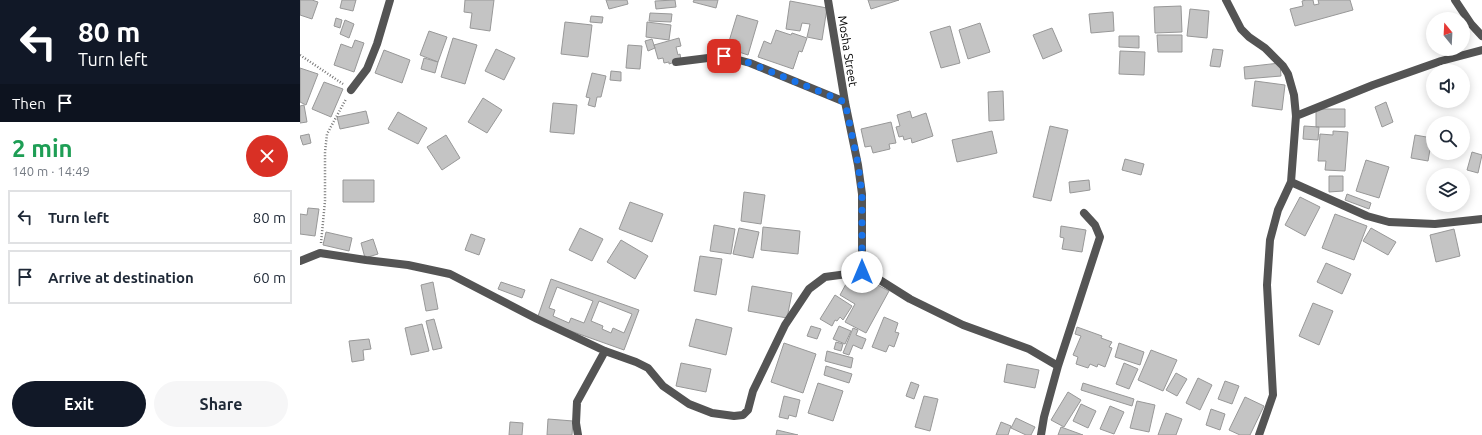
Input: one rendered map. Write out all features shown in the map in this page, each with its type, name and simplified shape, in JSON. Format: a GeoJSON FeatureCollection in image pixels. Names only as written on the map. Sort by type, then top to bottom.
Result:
{"type":"FeatureCollection","features":[{"type":"Feature","properties":{"kind":"street"},"geometry":{"type":"LineString","coordinates":[[351,90],[367,70],[377,44],[390,0]]}},
{"type":"Feature","properties":{"kind":"street","name":"Mosha Street"},"geometry":{"type":"LineString","coordinates":[[828,0],[845,102],[858,164],[862,194],[862,272]]}},
{"type":"Feature","properties":{"kind":"street"},"geometry":{"type":"LineString","coordinates":[[1226,0],[1241,29],[1249,37],[1265,48],[1283,66],[1288,74],[1294,95],[1296,116],[1291,182],[1278,210],[1270,240],[1267,285],[1274,395],[1259,435]]}},
{"type":"Feature","properties":{"kind":"street"},"geometry":{"type":"LineString","coordinates":[[1455,0],[1471,24],[1482,36]]}},
{"type":"Feature","properties":{"kind":"street"},"geometry":{"type":"LineString","coordinates":[[1296,116],[1373,85],[1441,61],[1482,50]]}},
{"type":"Feature","properties":{"kind":"street"},"geometry":{"type":"LineString","coordinates":[[676,62],[724,56],[750,63],[845,102]]}},
{"type":"Feature","properties":{"kind":"street"},"geometry":{"type":"LineString","coordinates":[[1291,182],[1367,216],[1389,222],[1436,224],[1482,218]]}},
{"type":"Feature","properties":{"kind":"street"},"geometry":{"type":"LineString","coordinates":[[1041,435],[1044,417],[1058,366],[1100,237],[1095,225],[1084,213]]}},
{"type":"Feature","properties":{"kind":"street"},"geometry":{"type":"LineString","coordinates":[[300,261],[320,253],[408,265],[450,274],[537,319],[605,351],[648,368],[663,386],[689,404],[712,413],[734,416],[743,415],[748,410],[753,390],[785,325],[809,289],[825,277],[862,272],[875,277],[910,298],[963,325],[1028,349],[1058,366]]}},
{"type":"Feature","properties":{"kind":"street"},"geometry":{"type":"LineString","coordinates":[[578,435],[576,423],[577,402],[605,351]]}},
{"type":"Feature","properties":{"kind":"path"},"geometry":{"type":"LineString","coordinates":[[300,56],[351,90],[327,134],[325,152],[325,201],[320,253]]}},
{"type":"Feature","properties":{"kind":"building"},"geometry":{"type":"Polygon","coordinates":[[[300,0],[312,0],[318,2],[312,19],[300,15],[300,0]]]}},
{"type":"Feature","properties":{"kind":"building"},"geometry":{"type":"Polygon","coordinates":[[[342,0],[356,0],[353,11],[340,8],[342,0]]]}},
{"type":"Feature","properties":{"kind":"building"},"geometry":{"type":"Polygon","coordinates":[[[465,0],[494,0],[490,31],[470,28],[472,13],[464,12],[465,0]]]}},
{"type":"Feature","properties":{"kind":"building"},"geometry":{"type":"Polygon","coordinates":[[[606,0],[627,0],[628,4],[609,9],[606,0]]]}},
{"type":"Feature","properties":{"kind":"building"},"geometry":{"type":"Polygon","coordinates":[[[675,0],[676,7],[656,9],[655,1],[675,0]]]}},
{"type":"Feature","properties":{"kind":"building"},"geometry":{"type":"Polygon","coordinates":[[[694,0],[718,0],[716,8],[693,2],[694,0]]]}},
{"type":"Feature","properties":{"kind":"building"},"geometry":{"type":"Polygon","coordinates":[[[868,0],[899,0],[871,9],[868,0]]]}},
{"type":"Feature","properties":{"kind":"building"},"geometry":{"type":"Polygon","coordinates":[[[1313,0],[1314,5],[1319,4],[1318,0],[1350,0],[1353,10],[1295,26],[1290,9],[1303,6],[1302,1],[1313,0]]]}},
{"type":"Feature","properties":{"kind":"building"},"geometry":{"type":"Polygon","coordinates":[[[790,1],[827,8],[822,40],[807,37],[810,24],[802,23],[800,31],[786,29],[790,1]]]}},
{"type":"Feature","properties":{"kind":"building"},"geometry":{"type":"Polygon","coordinates":[[[1181,6],[1182,32],[1155,33],[1154,7],[1181,6]]]}},
{"type":"Feature","properties":{"kind":"building"},"geometry":{"type":"Polygon","coordinates":[[[1190,9],[1209,11],[1207,38],[1187,36],[1190,9]]]}},
{"type":"Feature","properties":{"kind":"building"},"geometry":{"type":"Polygon","coordinates":[[[1113,12],[1114,31],[1091,33],[1089,14],[1113,12]]]}},
{"type":"Feature","properties":{"kind":"building"},"geometry":{"type":"Polygon","coordinates":[[[650,13],[672,14],[671,22],[649,21],[650,13]]]}},
{"type":"Feature","properties":{"kind":"building"},"geometry":{"type":"Polygon","coordinates":[[[737,15],[758,21],[748,55],[727,48],[737,15]]]}},
{"type":"Feature","properties":{"kind":"building"},"geometry":{"type":"Polygon","coordinates":[[[591,16],[603,17],[602,23],[590,22],[591,16]]]}},
{"type":"Feature","properties":{"kind":"building"},"geometry":{"type":"Polygon","coordinates":[[[336,18],[342,20],[340,28],[334,26],[336,18]]]}},
{"type":"Feature","properties":{"kind":"building"},"geometry":{"type":"Polygon","coordinates":[[[345,20],[354,24],[349,38],[340,34],[345,20]]]}},
{"type":"Feature","properties":{"kind":"building"},"geometry":{"type":"Polygon","coordinates":[[[565,22],[592,25],[588,57],[561,54],[565,22]]]}},
{"type":"Feature","properties":{"kind":"building"},"geometry":{"type":"Polygon","coordinates":[[[647,22],[671,25],[669,40],[646,37],[647,22]]]}},
{"type":"Feature","properties":{"kind":"building"},"geometry":{"type":"Polygon","coordinates":[[[980,23],[990,52],[968,59],[959,30],[980,23]]]}},
{"type":"Feature","properties":{"kind":"building"},"geometry":{"type":"Polygon","coordinates":[[[950,26],[960,63],[941,68],[930,32],[950,26]]]}},
{"type":"Feature","properties":{"kind":"building"},"geometry":{"type":"Polygon","coordinates":[[[1052,28],[1062,51],[1043,59],[1033,35],[1052,28]]]}},
{"type":"Feature","properties":{"kind":"building"},"geometry":{"type":"Polygon","coordinates":[[[776,30],[807,38],[802,52],[799,51],[793,69],[758,57],[764,41],[771,44],[776,30]]]}},
{"type":"Feature","properties":{"kind":"building"},"geometry":{"type":"Polygon","coordinates":[[[429,31],[447,37],[438,62],[420,55],[429,31]]]}},
{"type":"Feature","properties":{"kind":"building"},"geometry":{"type":"Polygon","coordinates":[[[1157,35],[1182,35],[1182,52],[1158,52],[1157,35]]]}},
{"type":"Feature","properties":{"kind":"building"},"geometry":{"type":"Polygon","coordinates":[[[1119,36],[1139,36],[1139,48],[1119,47],[1119,36]]]}},
{"type":"Feature","properties":{"kind":"building"},"geometry":{"type":"Polygon","coordinates":[[[453,38],[477,45],[465,84],[441,77],[453,38]]]}},
{"type":"Feature","properties":{"kind":"building"},"geometry":{"type":"Polygon","coordinates":[[[679,38],[681,46],[676,47],[678,55],[680,54],[681,60],[669,64],[669,62],[664,63],[663,58],[658,59],[654,45],[679,38]]]}},
{"type":"Feature","properties":{"kind":"building"},"geometry":{"type":"Polygon","coordinates":[[[652,39],[655,48],[648,51],[645,41],[652,39]]]}},
{"type":"Feature","properties":{"kind":"building"},"geometry":{"type":"Polygon","coordinates":[[[355,40],[364,43],[354,72],[334,65],[341,44],[352,48],[355,40]]]}},
{"type":"Feature","properties":{"kind":"building"},"geometry":{"type":"Polygon","coordinates":[[[628,45],[642,46],[640,69],[626,68],[628,45]]]}},
{"type":"Feature","properties":{"kind":"building"},"geometry":{"type":"Polygon","coordinates":[[[496,49],[515,58],[504,80],[485,71],[496,49]]]}},
{"type":"Feature","properties":{"kind":"building"},"geometry":{"type":"Polygon","coordinates":[[[1213,49],[1223,50],[1220,67],[1210,66],[1213,49]]]}},
{"type":"Feature","properties":{"kind":"building"},"geometry":{"type":"Polygon","coordinates":[[[384,50],[410,60],[402,83],[375,73],[384,50]]]}},
{"type":"Feature","properties":{"kind":"building"},"geometry":{"type":"Polygon","coordinates":[[[1120,51],[1145,52],[1144,75],[1119,74],[1120,51]]]}},
{"type":"Feature","properties":{"kind":"building"},"geometry":{"type":"Polygon","coordinates":[[[424,58],[438,62],[435,73],[421,69],[424,58]]]}},
{"type":"Feature","properties":{"kind":"building"},"geometry":{"type":"Polygon","coordinates":[[[1280,63],[1281,76],[1245,79],[1244,67],[1280,63]]]}},
{"type":"Feature","properties":{"kind":"building"},"geometry":{"type":"Polygon","coordinates":[[[300,68],[318,74],[306,105],[300,102],[300,68]]]}},
{"type":"Feature","properties":{"kind":"building"},"geometry":{"type":"Polygon","coordinates":[[[611,71],[621,72],[621,81],[610,80],[611,71]]]}},
{"type":"Feature","properties":{"kind":"building"},"geometry":{"type":"Polygon","coordinates":[[[592,73],[606,76],[601,97],[597,97],[595,107],[588,105],[590,98],[586,97],[592,73]]]}},
{"type":"Feature","properties":{"kind":"building"},"geometry":{"type":"Polygon","coordinates":[[[1255,81],[1285,85],[1282,110],[1252,106],[1255,81]]]}},
{"type":"Feature","properties":{"kind":"building"},"geometry":{"type":"Polygon","coordinates":[[[324,82],[343,89],[331,117],[312,109],[324,82]]]}},
{"type":"Feature","properties":{"kind":"building"},"geometry":{"type":"Polygon","coordinates":[[[1003,91],[1004,120],[989,121],[988,92],[1003,91]]]}},
{"type":"Feature","properties":{"kind":"building"},"geometry":{"type":"Polygon","coordinates":[[[483,98],[502,110],[487,133],[468,122],[483,98]]]}},
{"type":"Feature","properties":{"kind":"building"},"geometry":{"type":"Polygon","coordinates":[[[1386,102],[1393,122],[1382,127],[1375,107],[1386,102]]]}},
{"type":"Feature","properties":{"kind":"building"},"geometry":{"type":"Polygon","coordinates":[[[553,103],[577,105],[574,134],[550,132],[553,103]]]}},
{"type":"Feature","properties":{"kind":"building"},"geometry":{"type":"Polygon","coordinates":[[[304,105],[307,122],[300,123],[300,106],[304,105]]]}},
{"type":"Feature","properties":{"kind":"building"},"geometry":{"type":"Polygon","coordinates":[[[1316,109],[1345,109],[1345,127],[1316,127],[1316,109]]]}},
{"type":"Feature","properties":{"kind":"building"},"geometry":{"type":"Polygon","coordinates":[[[366,111],[369,123],[340,129],[337,117],[366,111]]]}},
{"type":"Feature","properties":{"kind":"building"},"geometry":{"type":"Polygon","coordinates":[[[910,111],[912,118],[926,113],[933,136],[912,143],[911,138],[904,140],[903,136],[899,137],[896,127],[900,126],[897,115],[910,111]]]}},
{"type":"Feature","properties":{"kind":"building"},"geometry":{"type":"Polygon","coordinates":[[[398,112],[427,128],[418,144],[388,129],[398,112]]]}},
{"type":"Feature","properties":{"kind":"building"},"geometry":{"type":"Polygon","coordinates":[[[891,122],[896,143],[889,144],[890,149],[873,153],[871,146],[865,147],[861,129],[891,122]]]}},
{"type":"Feature","properties":{"kind":"building"},"geometry":{"type":"Polygon","coordinates":[[[1050,126],[1068,130],[1051,201],[1033,197],[1050,126]]]}},
{"type":"Feature","properties":{"kind":"building"},"geometry":{"type":"Polygon","coordinates":[[[1304,126],[1319,127],[1318,140],[1303,139],[1304,126]]]}},
{"type":"Feature","properties":{"kind":"building"},"geometry":{"type":"Polygon","coordinates":[[[992,131],[997,153],[957,162],[952,140],[992,131]]]}},
{"type":"Feature","properties":{"kind":"building"},"geometry":{"type":"Polygon","coordinates":[[[1333,131],[1348,132],[1345,171],[1325,170],[1326,161],[1318,161],[1320,134],[1333,135],[1333,131]]]}},
{"type":"Feature","properties":{"kind":"building"},"geometry":{"type":"Polygon","coordinates":[[[309,134],[311,143],[303,145],[300,136],[309,134]]]}},
{"type":"Feature","properties":{"kind":"building"},"geometry":{"type":"Polygon","coordinates":[[[446,135],[460,158],[442,170],[427,147],[446,135]]]}},
{"type":"Feature","properties":{"kind":"building"},"geometry":{"type":"Polygon","coordinates":[[[1415,135],[1426,137],[1426,160],[1428,161],[1411,158],[1415,135]]]}},
{"type":"Feature","properties":{"kind":"building"},"geometry":{"type":"Polygon","coordinates":[[[1472,152],[1482,155],[1478,173],[1470,171],[1470,168],[1468,168],[1472,152]]]}},
{"type":"Feature","properties":{"kind":"building"},"geometry":{"type":"Polygon","coordinates":[[[1125,159],[1144,164],[1141,175],[1122,170],[1125,159]]]}},
{"type":"Feature","properties":{"kind":"building"},"geometry":{"type":"Polygon","coordinates":[[[1366,160],[1389,167],[1379,198],[1356,191],[1366,160]]]}},
{"type":"Feature","properties":{"kind":"building"},"geometry":{"type":"Polygon","coordinates":[[[1329,176],[1343,176],[1343,191],[1329,192],[1329,176]]]}},
{"type":"Feature","properties":{"kind":"building"},"geometry":{"type":"Polygon","coordinates":[[[343,180],[374,180],[374,202],[343,202],[343,180]]]}},
{"type":"Feature","properties":{"kind":"building"},"geometry":{"type":"Polygon","coordinates":[[[1089,180],[1090,190],[1070,193],[1069,182],[1089,180]]]}},
{"type":"Feature","properties":{"kind":"building"},"geometry":{"type":"Polygon","coordinates":[[[744,192],[765,195],[761,224],[741,221],[744,192]]]}},
{"type":"Feature","properties":{"kind":"building"},"geometry":{"type":"Polygon","coordinates":[[[1347,194],[1371,203],[1369,209],[1345,200],[1347,194]]]}},
{"type":"Feature","properties":{"kind":"building"},"geometry":{"type":"Polygon","coordinates":[[[1300,197],[1320,207],[1305,236],[1285,225],[1300,197]]]}},
{"type":"Feature","properties":{"kind":"building"},"geometry":{"type":"Polygon","coordinates":[[[630,202],[663,214],[652,242],[619,229],[630,202]]]}},
{"type":"Feature","properties":{"kind":"building"},"geometry":{"type":"Polygon","coordinates":[[[308,208],[319,209],[315,236],[300,234],[300,214],[307,215],[308,208]]]}},
{"type":"Feature","properties":{"kind":"building"},"geometry":{"type":"Polygon","coordinates":[[[1335,214],[1367,226],[1354,260],[1322,248],[1335,214]]]}},
{"type":"Feature","properties":{"kind":"building"},"geometry":{"type":"Polygon","coordinates":[[[714,225],[735,229],[731,254],[710,251],[714,225]]]}},
{"type":"Feature","properties":{"kind":"building"},"geometry":{"type":"Polygon","coordinates":[[[1061,226],[1086,230],[1082,252],[1062,249],[1064,238],[1060,237],[1061,226]]]}},
{"type":"Feature","properties":{"kind":"building"},"geometry":{"type":"Polygon","coordinates":[[[763,227],[800,231],[798,254],[761,250],[763,227]]]}},
{"type":"Feature","properties":{"kind":"building"},"geometry":{"type":"Polygon","coordinates":[[[580,228],[603,239],[592,261],[569,250],[580,228]]]}},
{"type":"Feature","properties":{"kind":"building"},"geometry":{"type":"Polygon","coordinates":[[[739,228],[759,232],[753,258],[733,254],[739,228]]]}},
{"type":"Feature","properties":{"kind":"building"},"geometry":{"type":"Polygon","coordinates":[[[1371,228],[1396,242],[1388,255],[1363,241],[1371,228]]]}},
{"type":"Feature","properties":{"kind":"building"},"geometry":{"type":"Polygon","coordinates":[[[1454,229],[1460,256],[1436,262],[1430,235],[1454,229]]]}},
{"type":"Feature","properties":{"kind":"building"},"geometry":{"type":"Polygon","coordinates":[[[326,232],[352,238],[349,251],[323,245],[326,232]]]}},
{"type":"Feature","properties":{"kind":"building"},"geometry":{"type":"Polygon","coordinates":[[[471,234],[485,239],[479,255],[465,250],[471,234]]]}},
{"type":"Feature","properties":{"kind":"building"},"geometry":{"type":"Polygon","coordinates":[[[373,239],[378,254],[365,258],[361,243],[373,239]]]}},
{"type":"Feature","properties":{"kind":"building"},"geometry":{"type":"Polygon","coordinates":[[[621,240],[648,256],[635,279],[607,262],[621,240]]]}},
{"type":"Feature","properties":{"kind":"building"},"geometry":{"type":"Polygon","coordinates":[[[700,256],[722,259],[716,295],[694,291],[700,256]]]}},
{"type":"Feature","properties":{"kind":"building"},"geometry":{"type":"Polygon","coordinates":[[[1326,263],[1351,274],[1342,294],[1317,282],[1326,263]]]}},
{"type":"Feature","properties":{"kind":"building"},"geometry":{"type":"Polygon","coordinates":[[[864,278],[889,291],[866,333],[845,322],[855,304],[840,295],[846,284],[858,290],[864,278]]]}},
{"type":"Feature","properties":{"kind":"building"},"geometry":{"type":"Polygon","coordinates":[[[551,279],[639,310],[624,350],[537,319],[551,279]],[[557,287],[549,308],[555,310],[553,316],[569,323],[571,318],[584,323],[593,301],[557,287]],[[599,301],[591,321],[603,326],[602,329],[611,333],[613,328],[624,333],[632,314],[599,301]]]}},
{"type":"Feature","properties":{"kind":"building"},"geometry":{"type":"Polygon","coordinates":[[[433,282],[438,309],[426,311],[421,285],[433,282]]]}},
{"type":"Feature","properties":{"kind":"building"},"geometry":{"type":"Polygon","coordinates":[[[501,282],[525,290],[522,298],[498,289],[501,282]]]}},
{"type":"Feature","properties":{"kind":"building"},"geometry":{"type":"Polygon","coordinates":[[[752,286],[792,293],[787,318],[748,311],[752,286]]]}},
{"type":"Feature","properties":{"kind":"building"},"geometry":{"type":"Polygon","coordinates":[[[835,295],[852,306],[843,320],[840,317],[837,321],[835,320],[832,326],[820,319],[835,295]]]}},
{"type":"Feature","properties":{"kind":"building"},"geometry":{"type":"Polygon","coordinates":[[[1313,303],[1333,311],[1319,345],[1299,336],[1313,303]]]}},
{"type":"Feature","properties":{"kind":"building"},"geometry":{"type":"Polygon","coordinates":[[[884,317],[898,323],[895,332],[899,333],[894,347],[889,345],[886,352],[872,347],[884,317]]]}},
{"type":"Feature","properties":{"kind":"building"},"geometry":{"type":"Polygon","coordinates":[[[434,319],[442,348],[433,350],[426,321],[434,319]]]}},
{"type":"Feature","properties":{"kind":"building"},"geometry":{"type":"Polygon","coordinates":[[[696,319],[732,328],[726,355],[689,346],[696,319]]]}},
{"type":"Feature","properties":{"kind":"building"},"geometry":{"type":"Polygon","coordinates":[[[422,324],[429,351],[411,355],[405,328],[422,324]]]}},
{"type":"Feature","properties":{"kind":"building"},"geometry":{"type":"Polygon","coordinates":[[[811,326],[821,329],[817,339],[807,336],[811,326]]]}},
{"type":"Feature","properties":{"kind":"building"},"geometry":{"type":"Polygon","coordinates":[[[839,326],[851,331],[845,344],[833,339],[839,326]]]}},
{"type":"Feature","properties":{"kind":"building"},"geometry":{"type":"Polygon","coordinates":[[[1077,327],[1102,336],[1101,338],[1112,342],[1109,347],[1112,348],[1105,367],[1098,364],[1097,367],[1090,364],[1088,368],[1076,364],[1078,357],[1073,355],[1081,336],[1075,334],[1077,327]]]}},
{"type":"Feature","properties":{"kind":"building"},"geometry":{"type":"Polygon","coordinates":[[[853,328],[858,330],[856,335],[866,339],[862,349],[853,345],[849,355],[843,353],[853,328]]]}},
{"type":"Feature","properties":{"kind":"building"},"geometry":{"type":"Polygon","coordinates":[[[369,339],[371,349],[363,350],[364,360],[352,362],[349,341],[369,339]]]}},
{"type":"Feature","properties":{"kind":"building"},"geometry":{"type":"Polygon","coordinates":[[[836,342],[843,344],[841,351],[834,349],[836,342]]]}},
{"type":"Feature","properties":{"kind":"building"},"geometry":{"type":"Polygon","coordinates":[[[784,343],[816,354],[803,393],[771,382],[784,343]]]}},
{"type":"Feature","properties":{"kind":"building"},"geometry":{"type":"Polygon","coordinates":[[[1119,343],[1144,352],[1140,365],[1115,357],[1119,343]]]}},
{"type":"Feature","properties":{"kind":"building"},"geometry":{"type":"Polygon","coordinates":[[[1151,350],[1177,360],[1163,391],[1138,380],[1151,350]]]}},
{"type":"Feature","properties":{"kind":"building"},"geometry":{"type":"Polygon","coordinates":[[[827,351],[853,358],[851,368],[825,361],[827,351]]]}},
{"type":"Feature","properties":{"kind":"building"},"geometry":{"type":"Polygon","coordinates":[[[681,363],[711,369],[706,392],[676,386],[681,363]]]}},
{"type":"Feature","properties":{"kind":"building"},"geometry":{"type":"Polygon","coordinates":[[[1124,363],[1138,369],[1129,389],[1116,384],[1124,363]]]}},
{"type":"Feature","properties":{"kind":"building"},"geometry":{"type":"Polygon","coordinates":[[[1007,364],[1039,370],[1035,388],[1004,382],[1007,364]]]}},
{"type":"Feature","properties":{"kind":"building"},"geometry":{"type":"Polygon","coordinates":[[[826,366],[852,374],[849,383],[824,375],[826,366]]]}},
{"type":"Feature","properties":{"kind":"building"},"geometry":{"type":"Polygon","coordinates":[[[1176,373],[1187,379],[1177,396],[1166,390],[1176,373]]]}},
{"type":"Feature","properties":{"kind":"building"},"geometry":{"type":"Polygon","coordinates":[[[1198,378],[1212,385],[1200,410],[1186,403],[1198,378]]]}},
{"type":"Feature","properties":{"kind":"building"},"geometry":{"type":"Polygon","coordinates":[[[1225,381],[1239,386],[1232,404],[1218,399],[1225,381]]]}},
{"type":"Feature","properties":{"kind":"building"},"geometry":{"type":"Polygon","coordinates":[[[911,382],[919,385],[914,399],[906,396],[911,382]]]}},
{"type":"Feature","properties":{"kind":"building"},"geometry":{"type":"Polygon","coordinates":[[[818,383],[843,391],[833,421],[808,413],[818,383]]]}},
{"type":"Feature","properties":{"kind":"building"},"geometry":{"type":"Polygon","coordinates":[[[1083,383],[1134,399],[1132,406],[1081,390],[1083,383]]]}},
{"type":"Feature","properties":{"kind":"building"},"geometry":{"type":"Polygon","coordinates":[[[1068,392],[1081,400],[1064,427],[1051,420],[1068,392]]]}},
{"type":"Feature","properties":{"kind":"building"},"geometry":{"type":"Polygon","coordinates":[[[784,396],[800,400],[796,417],[789,415],[788,419],[779,417],[784,396]]]}},
{"type":"Feature","properties":{"kind":"building"},"geometry":{"type":"Polygon","coordinates":[[[924,396],[938,399],[930,431],[915,427],[924,396]]]}},
{"type":"Feature","properties":{"kind":"building"},"geometry":{"type":"Polygon","coordinates":[[[1245,397],[1264,406],[1250,435],[1240,435],[1229,430],[1245,397]]]}},
{"type":"Feature","properties":{"kind":"building"},"geometry":{"type":"Polygon","coordinates":[[[1137,401],[1155,405],[1149,432],[1130,428],[1137,401]]]}},
{"type":"Feature","properties":{"kind":"building"},"geometry":{"type":"Polygon","coordinates":[[[1081,404],[1096,411],[1088,428],[1073,421],[1081,404]]]}},
{"type":"Feature","properties":{"kind":"building"},"geometry":{"type":"Polygon","coordinates":[[[1110,406],[1124,412],[1114,434],[1100,429],[1110,406]]]}},
{"type":"Feature","properties":{"kind":"building"},"geometry":{"type":"Polygon","coordinates":[[[1211,409],[1225,414],[1220,430],[1206,425],[1211,409]]]}},
{"type":"Feature","properties":{"kind":"building"},"geometry":{"type":"Polygon","coordinates":[[[1166,413],[1182,419],[1176,435],[1158,435],[1166,413]]]}},
{"type":"Feature","properties":{"kind":"building"},"geometry":{"type":"Polygon","coordinates":[[[1016,418],[1035,427],[1031,435],[1026,435],[1011,428],[1016,418]]]}},
{"type":"Feature","properties":{"kind":"building"},"geometry":{"type":"Polygon","coordinates":[[[548,419],[573,421],[572,435],[547,435],[548,419]]]}},
{"type":"Feature","properties":{"kind":"building"},"geometry":{"type":"Polygon","coordinates":[[[510,422],[523,423],[522,435],[509,435],[510,422]]]}},
{"type":"Feature","properties":{"kind":"building"},"geometry":{"type":"Polygon","coordinates":[[[1001,422],[1011,426],[1008,435],[996,435],[1001,422]]]}},
{"type":"Feature","properties":{"kind":"building"},"geometry":{"type":"Polygon","coordinates":[[[1061,427],[1083,435],[1058,435],[1061,427]]]}},
{"type":"Feature","properties":{"kind":"building"},"geometry":{"type":"Polygon","coordinates":[[[777,430],[798,435],[776,435],[777,430]]]}},
{"type":"Feature","properties":{"kind":"route"},"geometry":{"type":"LineString","coordinates":[[724,56],[750,63],[845,102],[858,164],[862,194],[862,272]]}}]}
